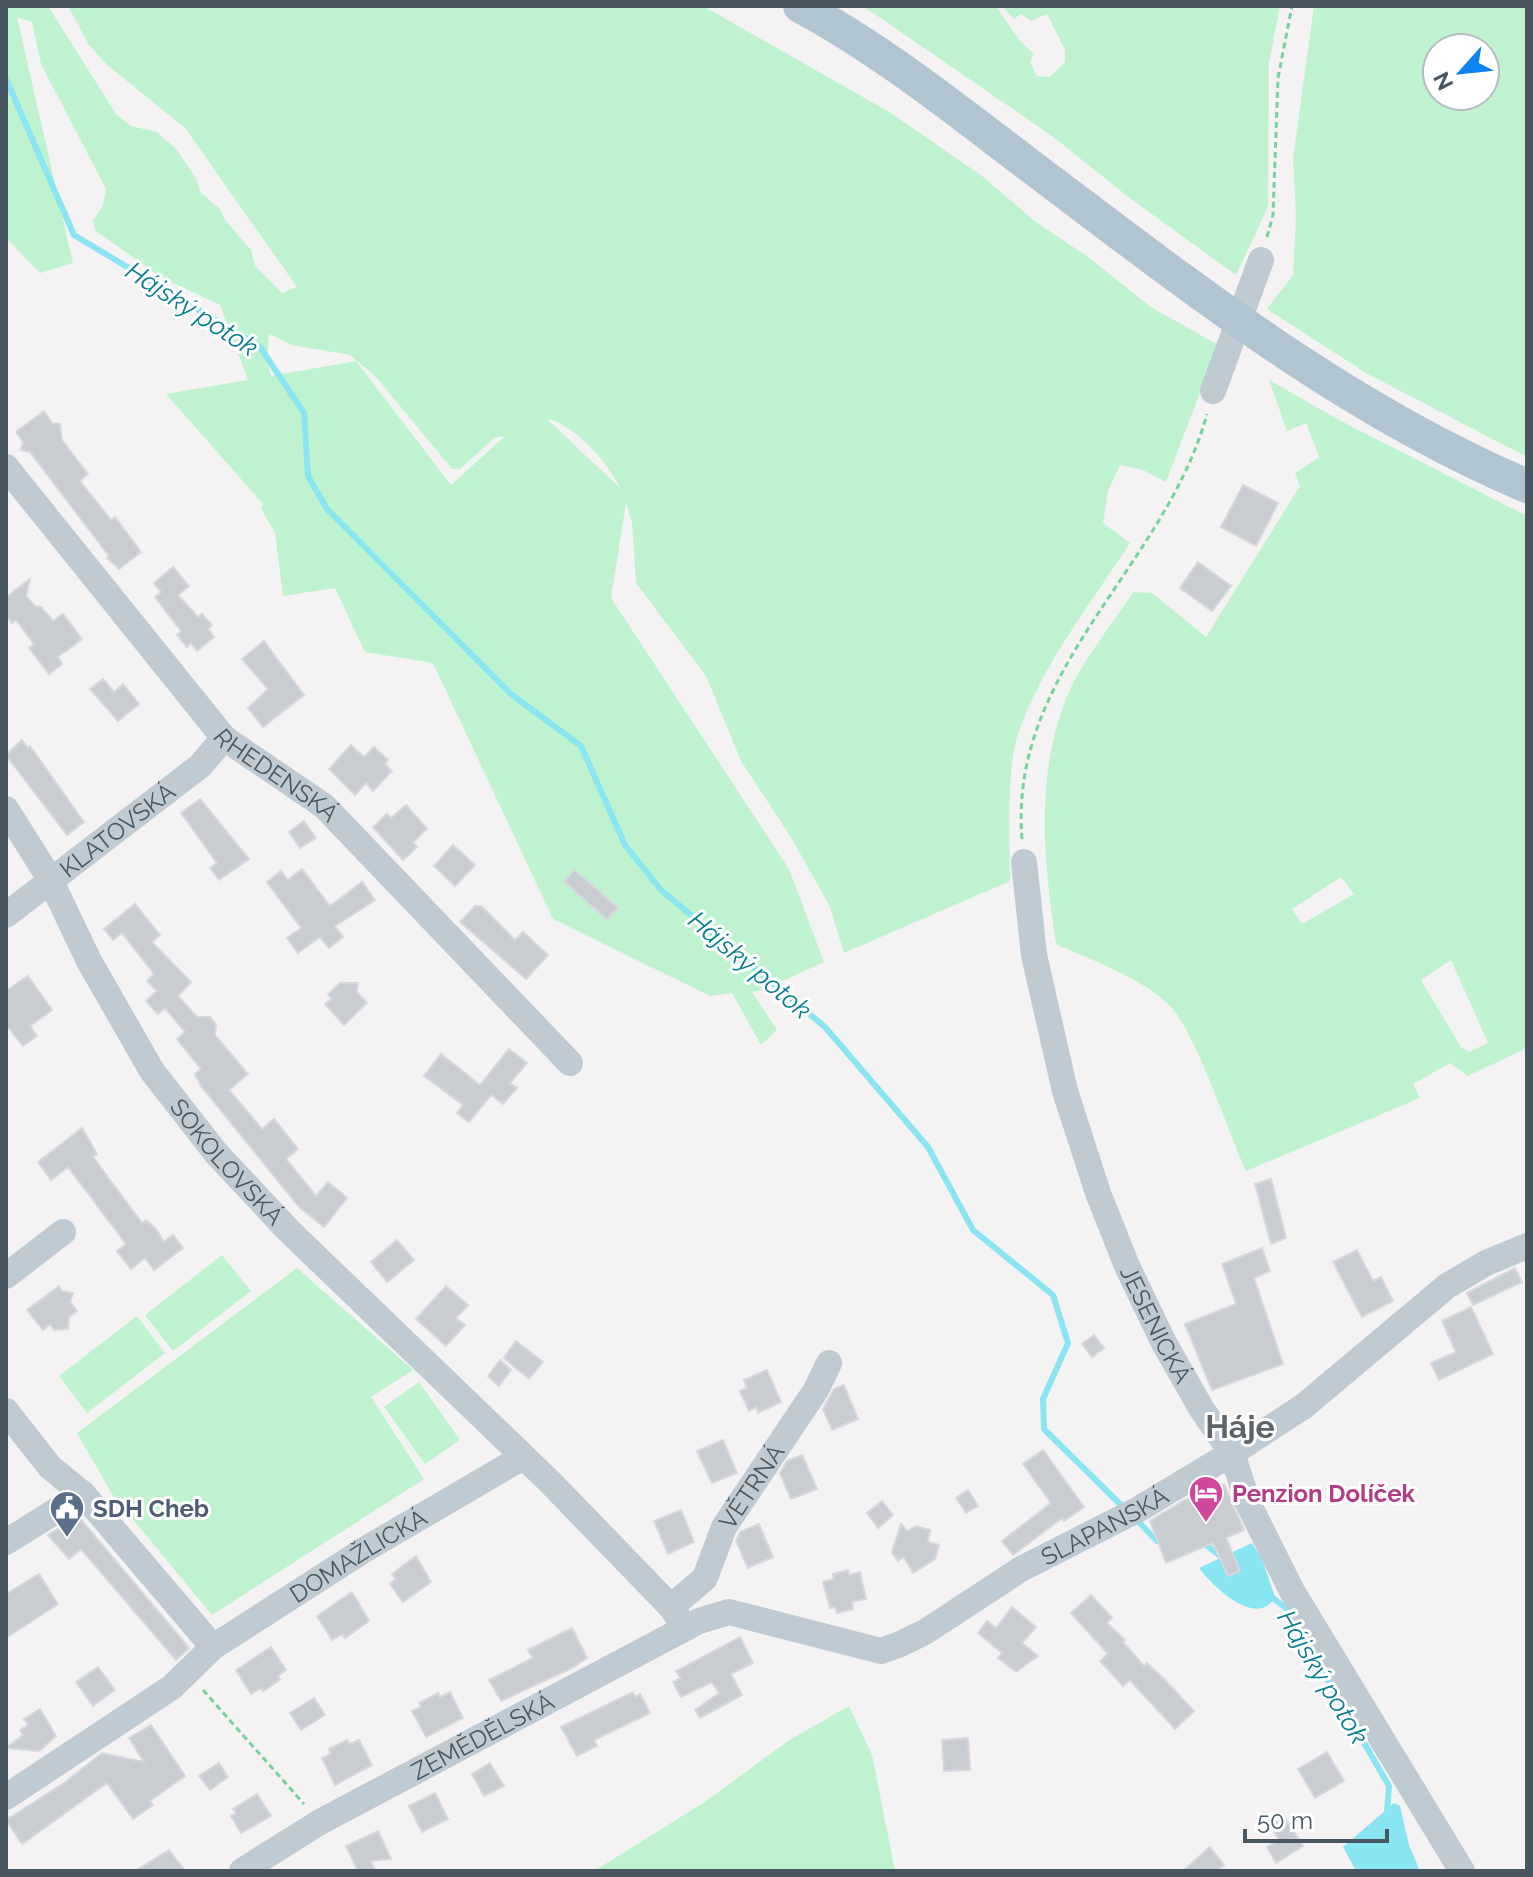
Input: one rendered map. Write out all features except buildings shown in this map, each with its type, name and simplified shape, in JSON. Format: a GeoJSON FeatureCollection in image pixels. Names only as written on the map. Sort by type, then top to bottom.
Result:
{"type":"FeatureCollection","features":[{"type":"Feature","properties":{"kind":"main road"},"geometry":{"type":"LineString","coordinates":[[800,6],[912,77],[1236,322],[1430,441],[1527,486]]}},
{"type":"Feature","properties":{"kind":"street"},"geometry":{"type":"LineString","coordinates":[[1213,391],[1261,260]]}},
{"type":"Feature","properties":{"kind":"street","name":"RHEDENSKÁ"},"geometry":{"type":"LineString","coordinates":[[6,467],[224,738],[324,806],[570,1063]]}},
{"type":"Feature","properties":{"kind":"street","name":"KLATOVSKÁ"},"geometry":{"type":"LineString","coordinates":[[6,915],[200,766],[224,738]]}},
{"type":"Feature","properties":{"kind":"street","name":"SOKOLOVSKÁ"},"geometry":{"type":"LineString","coordinates":[[6,809],[50,879],[89,961],[152,1071],[183,1112],[288,1230],[523,1457]]}},
{"type":"Feature","properties":{"kind":"street","name":"JESENICKÁ"},"geometry":{"type":"LineString","coordinates":[[1024,862],[1041,985],[1065,1091],[1098,1193],[1127,1266],[1164,1343],[1232,1453],[1248,1503],[1292,1591],[1462,1871]]}},
{"type":"Feature","properties":{"kind":"street"},"geometry":{"type":"LineString","coordinates":[[6,1276],[63,1232]]}},
{"type":"Feature","properties":{"kind":"street","name":"SLAPANSKÁ"},"geometry":{"type":"LineString","coordinates":[[729,1612],[881,1651],[925,1632],[1021,1569],[1139,1509],[1232,1453],[1304,1406],[1447,1286],[1527,1246]]}},
{"type":"Feature","properties":{"kind":"street","name":"VĚTRNÁ"},"geometry":{"type":"LineString","coordinates":[[678,1617],[705,1578],[724,1527],[816,1390],[829,1363]]}},
{"type":"Feature","properties":{"kind":"street"},"geometry":{"type":"LineString","coordinates":[[6,1411],[50,1467],[83,1494],[213,1647]]}},
{"type":"Feature","properties":{"kind":"street"},"geometry":{"type":"LineString","coordinates":[[523,1457],[678,1617]]}},
{"type":"Feature","properties":{"kind":"street","name":"DOMAŽLICKÁ"},"geometry":{"type":"LineString","coordinates":[[6,1797],[188,1673],[213,1647],[364,1550],[523,1457]]}},
{"type":"Feature","properties":{"kind":"street"},"geometry":{"type":"LineString","coordinates":[[6,1542],[83,1494]]}},
{"type":"Feature","properties":{"kind":"street","name":"ZEMĚDĚLSKÁ"},"geometry":{"type":"LineString","coordinates":[[242,1871],[320,1822],[678,1617],[729,1612]]}},
{"type":"Feature","properties":{"kind":"path"},"geometry":{"type":"LineString","coordinates":[[1261,260],[1273,215],[1278,78],[1292,6]]}},
{"type":"Feature","properties":{"kind":"path"},"geometry":{"type":"LineString","coordinates":[[1024,862],[1019,805],[1029,746],[1047,698],[1161,518],[1200,441],[1213,391]]}},
{"type":"Feature","properties":{"kind":"path"},"geometry":{"type":"LineString","coordinates":[[188,1673],[320,1822]]}},
{"type":"Feature","properties":{"kind":"green space"},"geometry":{"type":"Polygon","coordinates":[[[6,6],[48,6],[116,114],[131,126],[157,132],[176,149],[196,178],[201,193],[220,209],[225,220],[251,250],[255,266],[282,293],[297,287],[185,128],[106,64],[89,45],[68,6],[703,6],[891,113],[982,176],[1036,222],[1088,257],[1151,307],[1218,345],[1166,482],[1143,470],[1120,465],[1108,491],[1103,523],[1130,543],[1054,659],[1018,734],[1010,786],[1010,881],[844,953],[830,907],[792,839],[741,761],[706,676],[636,583],[632,522],[626,503],[611,598],[789,869],[824,962],[752,992],[777,1030],[761,1045],[732,993],[710,996],[553,919],[433,663],[365,652],[335,588],[283,596],[275,533],[261,509],[263,504],[166,394],[248,380],[220,305],[160,277],[95,230],[93,221],[103,205],[106,189],[41,64],[32,22],[17,17],[73,263],[40,273],[6,238],[6,6]],[[269,334],[267,362],[271,376],[356,361],[451,485],[505,436],[494,438],[460,469],[452,469],[376,377],[350,355],[292,345],[269,334]],[[547,419],[620,488],[607,467],[579,436],[547,419]]]}},
{"type":"Feature","properties":{"kind":"green space"},"geometry":{"type":"Polygon","coordinates":[[[863,6],[996,6],[1020,41],[1034,54],[1030,62],[1037,76],[1050,77],[1065,62],[1065,50],[1047,14],[1031,21],[1021,14],[1014,19],[1002,6],[1280,6],[1269,63],[1268,207],[1236,275],[1131,199],[1052,136],[863,6]]]}},
{"type":"Feature","properties":{"kind":"green space"},"geometry":{"type":"Polygon","coordinates":[[[1314,6],[1527,6],[1527,457],[1366,373],[1267,309],[1293,275],[1296,216],[1293,159],[1314,6]]]}},
{"type":"Feature","properties":{"kind":"green space"},"geometry":{"type":"Polygon","coordinates":[[[1269,380],[1339,420],[1527,516],[1527,1048],[1468,1076],[1450,1063],[1413,1084],[1420,1098],[1246,1171],[1190,1036],[1169,1005],[1130,977],[1056,944],[1045,845],[1045,813],[1047,780],[1060,716],[1085,663],[1133,592],[1152,593],[1206,637],[1300,486],[1295,473],[1319,457],[1306,423],[1287,431],[1269,380]],[[1341,877],[1292,909],[1302,924],[1354,894],[1341,877]],[[1451,960],[1421,980],[1461,1047],[1469,1052],[1488,1043],[1451,960]]]}},
{"type":"Feature","properties":{"kind":"green space"},"geometry":{"type":"Polygon","coordinates":[[[222,1255],[251,1291],[173,1351],[145,1315],[222,1255]]]}},
{"type":"Feature","properties":{"kind":"green space"},"geometry":{"type":"Polygon","coordinates":[[[297,1268],[413,1370],[371,1397],[424,1479],[212,1615],[112,1494],[77,1433],[297,1268]]]}},
{"type":"Feature","properties":{"kind":"green space"},"geometry":{"type":"Polygon","coordinates":[[[137,1316],[165,1353],[87,1413],[59,1376],[137,1316]]]}},
{"type":"Feature","properties":{"kind":"green space"},"geometry":{"type":"Polygon","coordinates":[[[419,1382],[460,1440],[425,1464],[384,1407],[419,1382]]]}},
{"type":"Feature","properties":{"kind":"green space"},"geometry":{"type":"Polygon","coordinates":[[[849,1706],[872,1755],[895,1871],[594,1871],[703,1803],[791,1739],[849,1706]]]}},
{"type":"Feature","properties":{"kind":"water"},"geometry":{"type":"Polygon","coordinates":[[[1252,1543],[1262,1559],[1275,1597],[1267,1606],[1258,1609],[1247,1607],[1224,1594],[1199,1568],[1252,1543]]]}},
{"type":"Feature","properties":{"kind":"water"},"geometry":{"type":"Polygon","coordinates":[[[1394,1803],[1400,1806],[1409,1845],[1420,1871],[1356,1871],[1343,1847],[1394,1803]]]}},
{"type":"Feature","properties":{"kind":"waterway","name":"Hájský potok"},"geometry":{"type":"LineString","coordinates":[[6,79],[74,235],[260,347],[304,413],[308,476],[327,509],[511,694],[581,746],[625,845],[661,890],[825,1027],[928,1147],[973,1230],[1053,1295],[1068,1343],[1043,1399],[1044,1429],[1124,1508]]}},
{"type":"Feature","properties":{"kind":"waterway","name":"Hájský potok"},"geometry":{"type":"LineString","coordinates":[[1135,1518],[1157,1541],[1162,1541]]}},
{"type":"Feature","properties":{"kind":"waterway","name":"Hájský potok"},"geometry":{"type":"LineString","coordinates":[[1201,1541],[1224,1559]]}},
{"type":"Feature","properties":{"kind":"waterway","name":"Hájský potok"},"geometry":{"type":"LineString","coordinates":[[1270,1596],[1286,1608],[1389,1786],[1387,1813]]}},
{"type":"Feature","properties":{"kind":"place","name":"Penzion Dolíček"},"geometry":{"type":"Point","coordinates":[1206,1524]}},
{"type":"Feature","properties":{"kind":"place","name":"SDH Cheb"},"geometry":{"type":"Point","coordinates":[67,1539]}},
{"type":"Feature","properties":{"kind":"district","name":"Háje"},"geometry":{"type":"Point","coordinates":[1240,1426]}}]}
